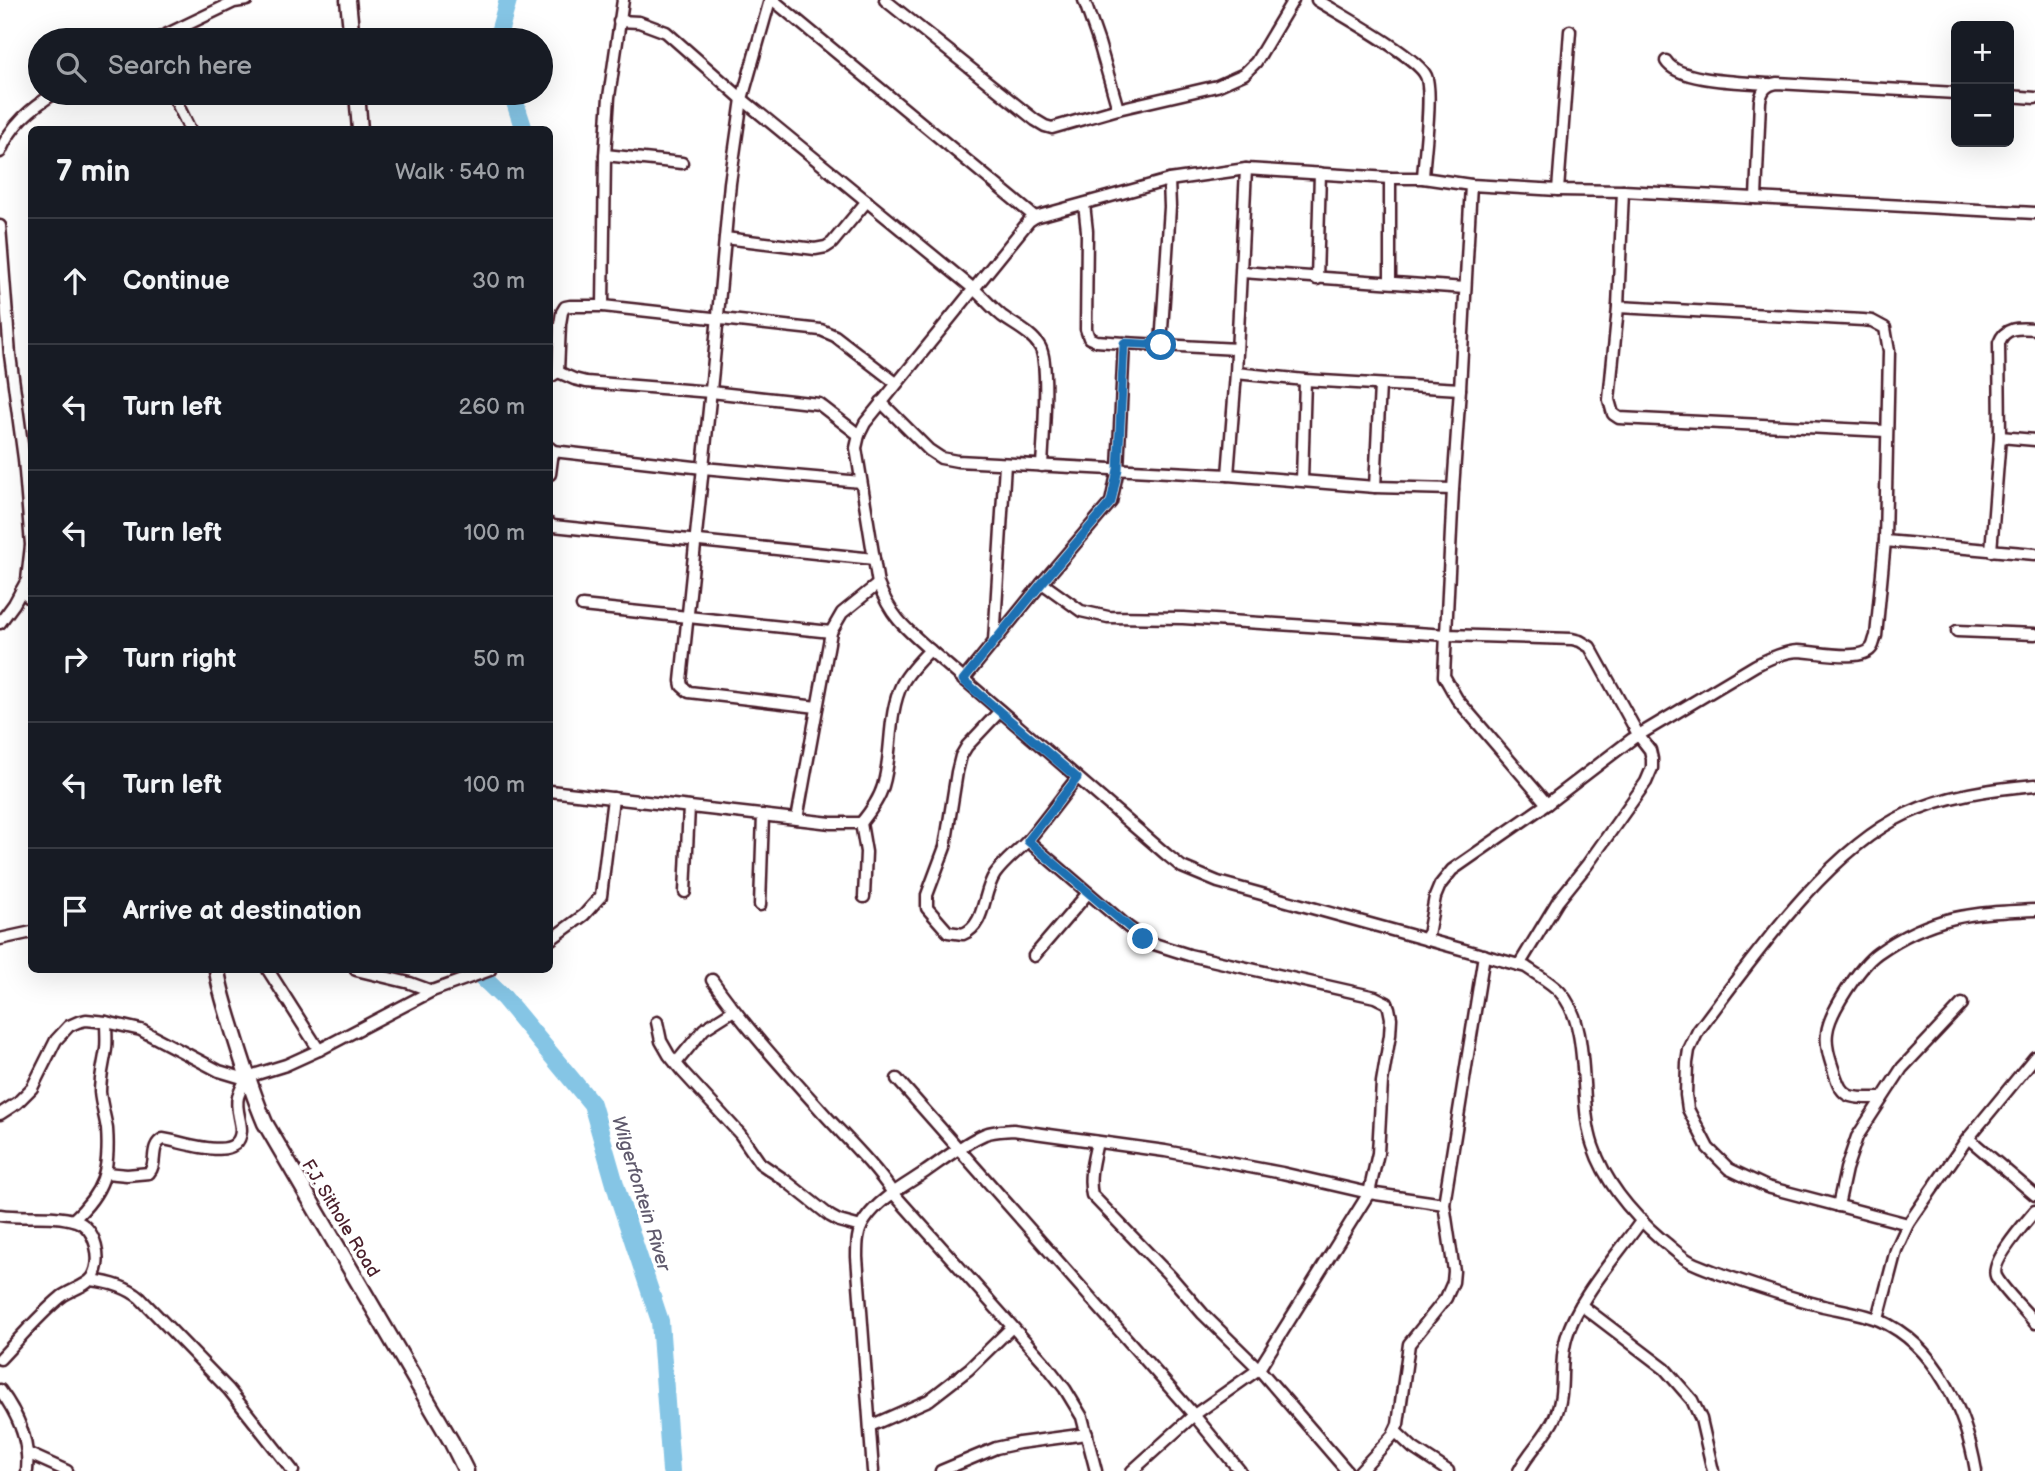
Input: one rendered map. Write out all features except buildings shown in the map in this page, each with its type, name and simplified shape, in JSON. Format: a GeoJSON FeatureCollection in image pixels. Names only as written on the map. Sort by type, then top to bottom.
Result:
{"type":"FeatureCollection","features":[{"type":"Feature","properties":{"kind":"street"},"geometry":{"type":"LineString","coordinates":[[180,28],[225,6],[247,0]]}},
{"type":"Feature","properties":{"kind":"street"},"geometry":{"type":"LineString","coordinates":[[348,0],[351,28]]}},
{"type":"Feature","properties":{"kind":"street"},"geometry":{"type":"LineString","coordinates":[[603,306],[605,155],[609,97],[623,0]]}},
{"type":"Feature","properties":{"kind":"street"},"geometry":{"type":"LineString","coordinates":[[817,707],[694,693],[685,690],[681,681],[730,183],[743,99],[772,0],[1035,218]]}},
{"type":"Feature","properties":{"kind":"street"},"geometry":{"type":"LineString","coordinates":[[885,0],[1045,126],[1052,128],[1118,109],[1217,86],[1244,74],[1256,62],[1293,0]]}},
{"type":"Feature","properties":{"kind":"street"},"geometry":{"type":"LineString","coordinates":[[1084,0],[1118,109]]}},
{"type":"Feature","properties":{"kind":"street"},"geometry":{"type":"LineString","coordinates":[[1317,0],[1408,57],[1424,73],[1429,90],[1423,178]]}},
{"type":"Feature","properties":{"kind":"street"},"geometry":{"type":"LineString","coordinates":[[619,21],[639,22],[666,32],[743,99],[975,289],[1000,314],[1031,337],[1040,347],[1044,358],[1042,466]]}},
{"type":"Feature","properties":{"kind":"street"},"geometry":{"type":"LineString","coordinates":[[1558,190],[1570,31]]}},
{"type":"Feature","properties":{"kind":"street"},"geometry":{"type":"LineString","coordinates":[[1667,61],[1672,69],[1688,76],[1769,85],[1777,83],[1951,93]]}},
{"type":"Feature","properties":{"kind":"street"},"geometry":{"type":"LineString","coordinates":[[1756,198],[1760,101],[1761,94],[1769,85]]}},
{"type":"Feature","properties":{"kind":"street"},"geometry":{"type":"LineString","coordinates":[[2014,96],[2035,98]]}},
{"type":"Feature","properties":{"kind":"street"},"geometry":{"type":"LineString","coordinates":[[0,152],[21,118],[36,105]]}},
{"type":"Feature","properties":{"kind":"street"},"geometry":{"type":"LineString","coordinates":[[178,105],[188,126]]}},
{"type":"Feature","properties":{"kind":"street"},"geometry":{"type":"LineString","coordinates":[[358,105],[360,126]]}},
{"type":"Feature","properties":{"kind":"street"},"geometry":{"type":"LineString","coordinates":[[605,155],[682,163]]}},
{"type":"Feature","properties":{"kind":"street"},"geometry":{"type":"LineString","coordinates":[[1976,1471],[1972,1448],[1961,1416],[1941,1377],[1909,1339],[1878,1320],[1778,1295],[1690,1261],[1661,1239],[1630,1209],[1606,1173],[1593,1146],[1584,1103],[1579,1034],[1571,1009],[1560,992],[1526,967],[1218,882],[1182,867],[963,680],[897,620],[878,584],[856,448],[865,423],[1022,228],[1035,218],[1169,180],[1246,169],[1423,178],[1471,185],[1558,190],[1623,191],[2035,213]]}},
{"type":"Feature","properties":{"kind":"street"},"geometry":{"type":"LineString","coordinates":[[1228,475],[1246,169]]}},
{"type":"Feature","properties":{"kind":"street"},"geometry":{"type":"LineString","coordinates":[[1317,279],[1320,173]]}},
{"type":"Feature","properties":{"kind":"street"},"geometry":{"type":"LineString","coordinates":[[1390,178],[1390,282]]}},
{"type":"Feature","properties":{"kind":"street"},"geometry":{"type":"LineString","coordinates":[[1161,345],[1170,207],[1169,180]]}},
{"type":"Feature","properties":{"kind":"street"},"geometry":{"type":"LineString","coordinates":[[1471,185],[1452,489],[1444,676],[1457,699],[1547,804]]}},
{"type":"Feature","properties":{"kind":"street"},"geometry":{"type":"LineString","coordinates":[[1623,191],[1618,307],[1609,387],[1613,414],[1619,418],[1886,431]]}},
{"type":"Feature","properties":{"kind":"street"},"geometry":{"type":"LineString","coordinates":[[725,238],[815,249],[826,247],[838,237],[867,201]]}},
{"type":"Feature","properties":{"kind":"street"},"geometry":{"type":"LineString","coordinates":[[1084,204],[1087,231],[1086,333],[1089,338],[1124,343],[1237,348]]}},
{"type":"Feature","properties":{"kind":"street"},"geometry":{"type":"LineString","coordinates":[[0,226],[5,356],[28,496]]}},
{"type":"Feature","properties":{"kind":"street"},"geometry":{"type":"LineString","coordinates":[[1242,272],[1465,288]]}},
{"type":"Feature","properties":{"kind":"street"},"geometry":{"type":"LineString","coordinates":[[859,435],[819,404],[586,382],[554,374],[563,309],[568,306],[603,306],[810,327],[827,331],[896,383]]}},
{"type":"Feature","properties":{"kind":"street"},"geometry":{"type":"LineString","coordinates":[[1427,940],[1435,897],[1452,870],[1639,736],[1756,665],[1774,657],[1799,651],[1852,655],[1864,653],[1872,648],[1876,636],[1885,541],[1889,340],[1885,328],[1863,320],[1618,307]]}},
{"type":"Feature","properties":{"kind":"street"},"geometry":{"type":"LineString","coordinates":[[1991,551],[2000,437],[1999,343],[2008,330],[2035,329]]}},
{"type":"Feature","properties":{"kind":"street"},"geometry":{"type":"LineString","coordinates":[[963,680],[1111,502],[1118,469],[1124,343]]}},
{"type":"Feature","properties":{"kind":"street"},"geometry":{"type":"LineString","coordinates":[[1236,373],[1460,389]]}},
{"type":"Feature","properties":{"kind":"street"},"geometry":{"type":"LineString","coordinates":[[1301,480],[1305,380]]}},
{"type":"Feature","properties":{"kind":"street"},"geometry":{"type":"LineString","coordinates":[[1375,487],[1380,385]]}},
{"type":"Feature","properties":{"kind":"street"},"geometry":{"type":"LineString","coordinates":[[881,402],[935,455],[957,461],[1228,475],[1375,487],[1452,489]]}},
{"type":"Feature","properties":{"kind":"street"},"geometry":{"type":"LineString","coordinates":[[2000,437],[2035,440]]}},
{"type":"Feature","properties":{"kind":"street"},"geometry":{"type":"LineString","coordinates":[[553,449],[703,468],[861,482]]}},
{"type":"Feature","properties":{"kind":"street"},"geometry":{"type":"LineString","coordinates":[[995,642],[1005,464]]}},
{"type":"Feature","properties":{"kind":"street"},"geometry":{"type":"LineString","coordinates":[[553,526],[874,559]]}},
{"type":"Feature","properties":{"kind":"street"},"geometry":{"type":"LineString","coordinates":[[1885,541],[2035,554]]}},
{"type":"Feature","properties":{"kind":"street"},"geometry":{"type":"LineString","coordinates":[[0,623],[27,580],[28,571]]}},
{"type":"Feature","properties":{"kind":"street"},"geometry":{"type":"LineString","coordinates":[[1042,583],[1081,611],[1108,617],[1183,618],[1447,635],[1572,639],[1584,643],[1596,655],[1639,736],[1650,750],[1652,768],[1646,782],[1559,901],[1519,965]]}},
{"type":"Feature","properties":{"kind":"street"},"geometry":{"type":"LineString","coordinates":[[797,819],[831,632],[842,612],[878,584]]}},
{"type":"Feature","properties":{"kind":"street"},"geometry":{"type":"LineString","coordinates":[[21,591],[28,597]]}},
{"type":"Feature","properties":{"kind":"street"},"geometry":{"type":"LineString","coordinates":[[582,606],[831,632]]}},
{"type":"Feature","properties":{"kind":"street"},"geometry":{"type":"LineString","coordinates":[[1957,631],[2035,635]]}},
{"type":"Feature","properties":{"kind":"street"},"geometry":{"type":"LineString","coordinates":[[864,897],[866,852],[861,824],[883,785],[896,700],[912,668],[930,650]]}},
{"type":"Feature","properties":{"kind":"street"},"geometry":{"type":"LineString","coordinates":[[1000,711],[961,756],[945,847],[927,895],[928,908],[948,932],[963,934],[975,927],[995,874],[1028,841],[1077,778]]}},
{"type":"Feature","properties":{"kind":"street"},"geometry":{"type":"LineString","coordinates":[[1909,1223],[1767,1187],[1729,1169],[1708,1148],[1691,1116],[1686,1094],[1687,1063],[1693,1040],[1782,922],[1832,867],[1874,833],[1906,814],[1935,802],[2035,785]]}},
{"type":"Feature","properties":{"kind":"street"},"geometry":{"type":"LineString","coordinates":[[553,791],[861,824]]}},
{"type":"Feature","properties":{"kind":"street"},"geometry":{"type":"LineString","coordinates":[[553,938],[584,915],[601,896],[613,799]]}},
{"type":"Feature","properties":{"kind":"street"},"geometry":{"type":"LineString","coordinates":[[685,892],[689,807]]}},
{"type":"Feature","properties":{"kind":"street"},"geometry":{"type":"LineString","coordinates":[[760,905],[763,815]]}},
{"type":"Feature","properties":{"kind":"street"},"geometry":{"type":"LineString","coordinates":[[1028,841],[1088,894],[1151,943],[1189,955],[1375,997],[1387,1003],[1390,1008],[1390,1035],[1382,1082],[1378,1153],[1369,1193],[1259,1368],[1194,1415],[1132,1471]]}},
{"type":"Feature","properties":{"kind":"street"},"geometry":{"type":"LineString","coordinates":[[1034,956],[1088,894]]}},
{"type":"Feature","properties":{"kind":"street"},"geometry":{"type":"LineString","coordinates":[[1882,1098],[1848,1096],[1840,1089],[1828,1052],[1827,1035],[1830,1021],[1844,995],[1874,955],[1899,939],[1947,918],[1975,913],[2035,910]]}},
{"type":"Feature","properties":{"kind":"street"},"geometry":{"type":"LineString","coordinates":[[0,939],[28,933]]}},
{"type":"Feature","properties":{"kind":"street"},"geometry":{"type":"LineString","coordinates":[[1360,1471],[1395,1431],[1409,1344],[1446,1298],[1453,1282],[1454,1271],[1444,1204],[1484,955]]}},
{"type":"Feature","properties":{"kind":"street","name":"F.J. Sithole Road"},"geometry":{"type":"LineString","coordinates":[[217,973],[247,1077],[265,1123],[466,1471]]}},
{"type":"Feature","properties":{"kind":"street"},"geometry":{"type":"LineString","coordinates":[[270,973],[319,1050]]}},
{"type":"Feature","properties":{"kind":"street"},"geometry":{"type":"LineString","coordinates":[[368,973],[432,991]]}},
{"type":"Feature","properties":{"kind":"street"},"geometry":{"type":"LineString","coordinates":[[0,1114],[17,1103],[32,1088],[56,1040],[69,1026],[86,1020],[141,1030],[219,1071],[247,1077],[286,1065],[432,991],[481,973]]}},
{"type":"Feature","properties":{"kind":"street"},"geometry":{"type":"LineString","coordinates":[[712,980],[734,1010],[826,1116],[877,1170],[893,1193],[1044,1362],[1082,1417],[1096,1471]]}},
{"type":"Feature","properties":{"kind":"street"},"geometry":{"type":"LineString","coordinates":[[1838,1206],[1846,1169],[1857,1137],[1902,1068],[1962,1004]]}},
{"type":"Feature","properties":{"kind":"street"},"geometry":{"type":"LineString","coordinates":[[676,1063],[704,1029],[734,1010]]}},
{"type":"Feature","properties":{"kind":"street"},"geometry":{"type":"LineString","coordinates":[[73,1220],[93,1199],[108,1166],[107,1129],[100,1089],[106,1048],[106,1022]]}},
{"type":"Feature","properties":{"kind":"street"},"geometry":{"type":"LineString","coordinates":[[657,1022],[661,1041],[676,1063],[740,1133],[760,1163],[830,1216],[861,1227]]}},
{"type":"Feature","properties":{"kind":"street"},"geometry":{"type":"LineString","coordinates":[[1878,1320],[1896,1250],[1909,1223],[1968,1139],[2035,1057]]}},
{"type":"Feature","properties":{"kind":"street"},"geometry":{"type":"LineString","coordinates":[[106,1173],[149,1173],[155,1147],[163,1139],[228,1149],[239,1138],[241,1130],[237,1099],[247,1077]]}},
{"type":"Feature","properties":{"kind":"street"},"geometry":{"type":"LineString","coordinates":[[897,1079],[1194,1415],[1240,1471]]}},
{"type":"Feature","properties":{"kind":"street"},"geometry":{"type":"LineString","coordinates":[[873,1471],[857,1257],[861,1227],[875,1207],[893,1193],[986,1134],[1022,1131],[1166,1151],[1369,1193],[1444,1204]]}},
{"type":"Feature","properties":{"kind":"street"},"geometry":{"type":"LineString","coordinates":[[1968,1139],[2035,1195]]}},
{"type":"Feature","properties":{"kind":"street"},"geometry":{"type":"LineString","coordinates":[[1097,1142],[1090,1171],[1092,1195],[1203,1314],[1259,1368],[1347,1471]]}},
{"type":"Feature","properties":{"kind":"street"},"geometry":{"type":"LineString","coordinates":[[2035,1211],[2000,1258],[1995,1270],[2004,1287],[2035,1323]]}},
{"type":"Feature","properties":{"kind":"street"},"geometry":{"type":"LineString","coordinates":[[0,1215],[73,1220],[86,1227],[93,1239],[98,1261],[91,1280],[59,1299],[0,1359]]}},
{"type":"Feature","properties":{"kind":"street"},"geometry":{"type":"LineString","coordinates":[[1519,1471],[1555,1416],[1562,1396],[1564,1343],[1573,1319],[1642,1220]]}},
{"type":"Feature","properties":{"kind":"street"},"geometry":{"type":"LineString","coordinates":[[91,1280],[121,1287],[140,1297],[229,1390],[293,1471]]}},
{"type":"Feature","properties":{"kind":"street"},"geometry":{"type":"LineString","coordinates":[[1581,1305],[1665,1369],[1685,1391],[1701,1419],[1713,1471]]}},
{"type":"Feature","properties":{"kind":"street"},"geometry":{"type":"LineString","coordinates":[[870,1426],[929,1400],[969,1368],[1012,1327]]}},
{"type":"Feature","properties":{"kind":"street"},"geometry":{"type":"LineString","coordinates":[[0,1390],[20,1425],[26,1443],[27,1471]]}},
{"type":"Feature","properties":{"kind":"street"},"geometry":{"type":"LineString","coordinates":[[1395,1431],[1413,1448],[1448,1471]]}},
{"type":"Feature","properties":{"kind":"street"},"geometry":{"type":"LineString","coordinates":[[941,1471],[996,1448],[1087,1434]]}},
{"type":"Feature","properties":{"kind":"street"},"geometry":{"type":"LineString","coordinates":[[27,1453],[67,1471]]}},
{"type":"Feature","properties":{"kind":"street"},"geometry":{"type":"LineString","coordinates":[[1148,1458],[1153,1471]]}},
{"type":"Feature","properties":{"kind":"waterway","name":"Wilgerfontein River"},"geometry":{"type":"LineString","coordinates":[[500,28],[508,0]]}},
{"type":"Feature","properties":{"kind":"waterway","name":"Wilgerfontein River"},"geometry":{"type":"LineString","coordinates":[[516,105],[523,126]]}},
{"type":"Feature","properties":{"kind":"waterway","name":"Wilgerfontein River"},"geometry":{"type":"LineString","coordinates":[[478,973],[504,998],[592,1104],[619,1198],[660,1321],[671,1471]]}},
{"type":"Feature","properties":{"kind":"route"},"geometry":{"type":"LineString","coordinates":[[1143,939],[1028,841],[1077,778],[963,680],[1111,502],[1118,469],[1124,343],[1161,345]]}}]}
